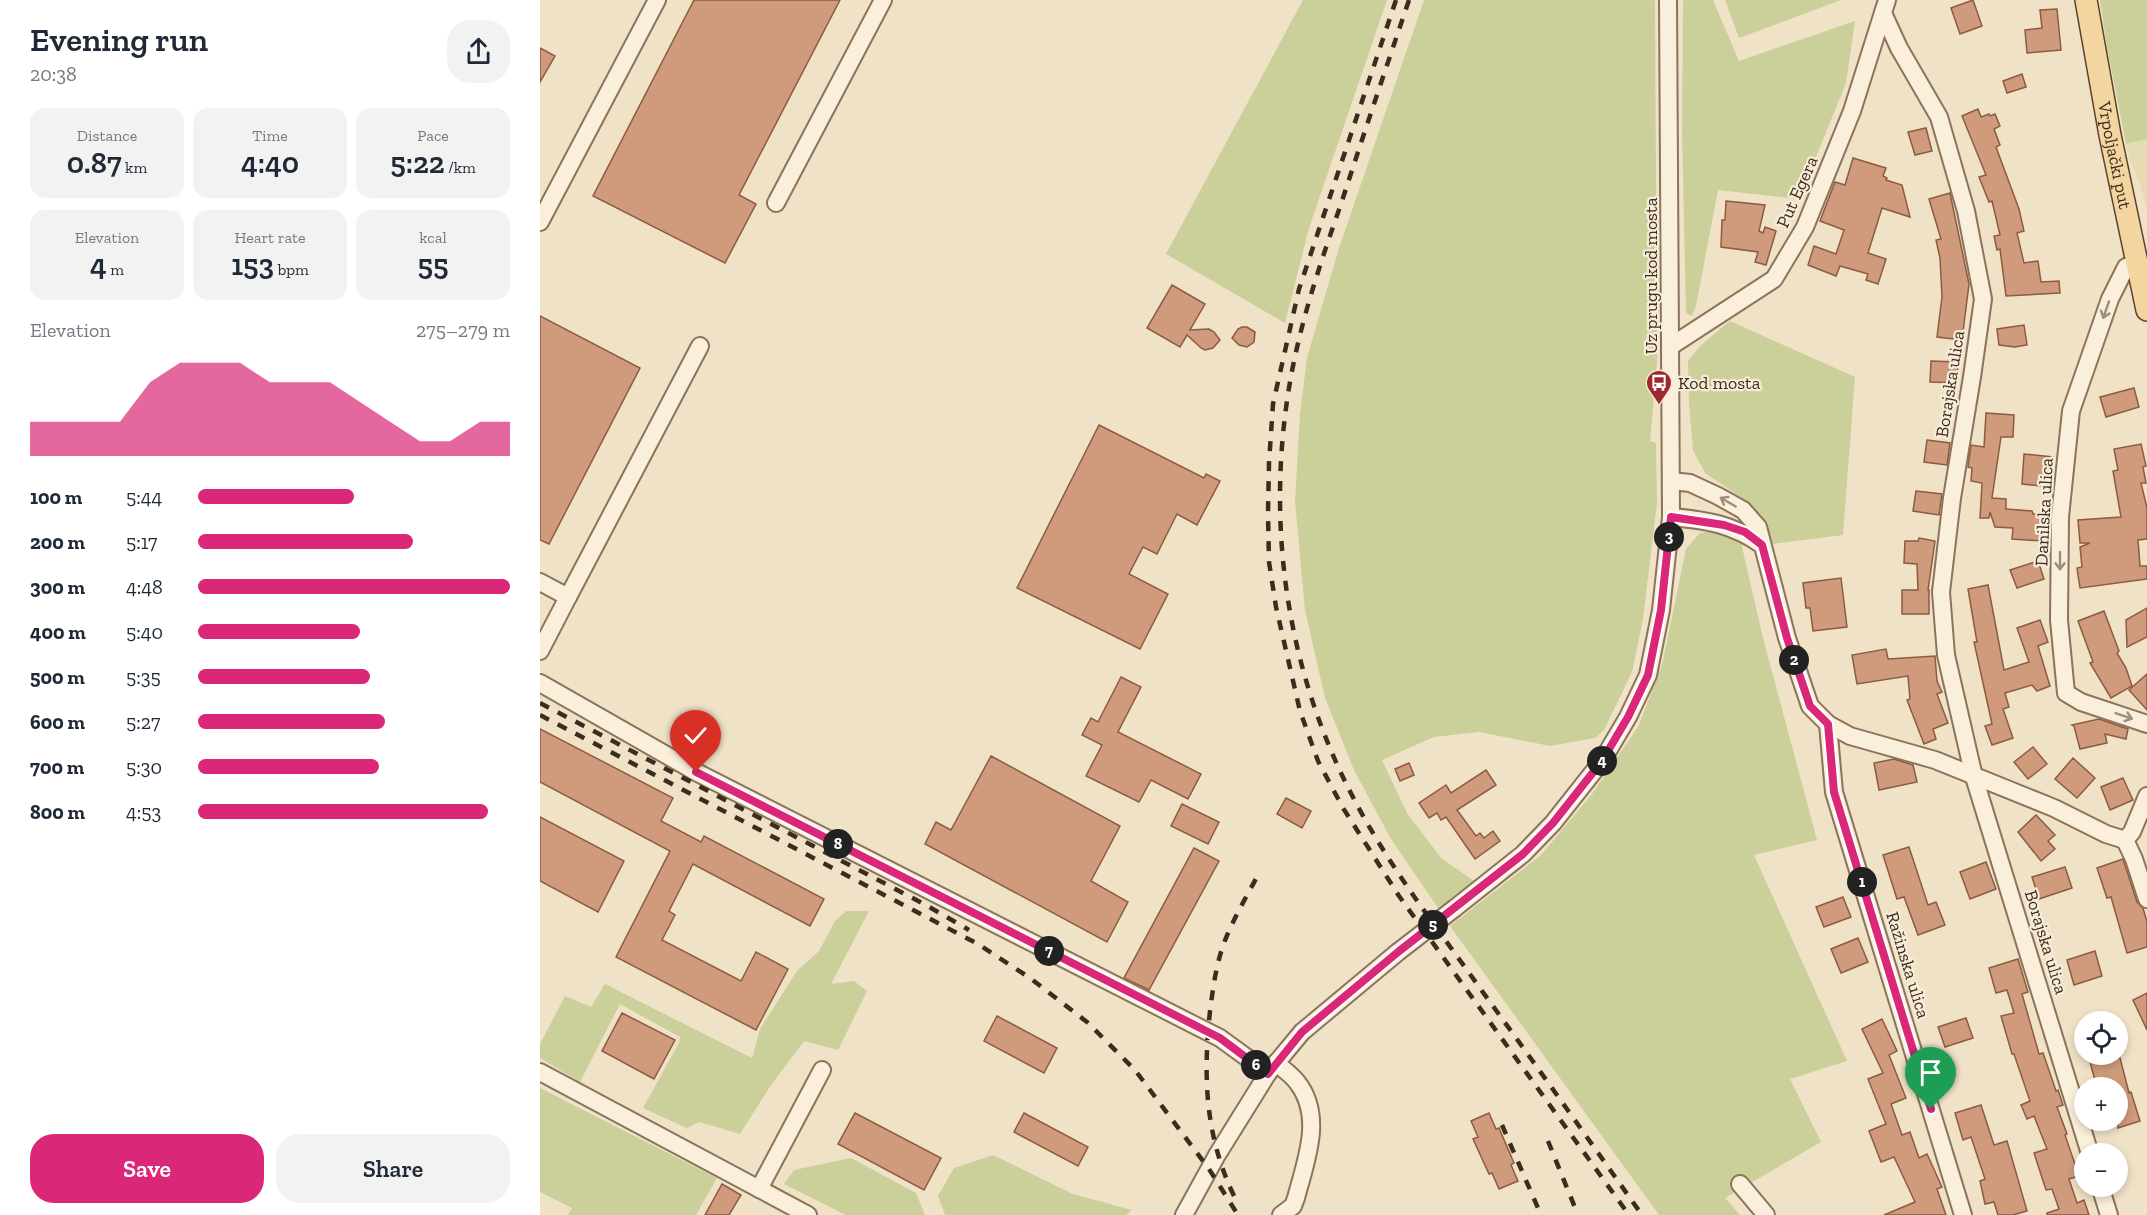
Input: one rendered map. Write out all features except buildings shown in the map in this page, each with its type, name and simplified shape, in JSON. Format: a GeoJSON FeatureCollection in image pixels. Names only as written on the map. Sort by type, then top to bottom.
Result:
{"type":"FeatureCollection","features":[{"type":"Feature","properties":{"kind":"main road","name":"Vrpoljački put"},"geometry":{"type":"LineString","coordinates":[[2086,0],[2097,71],[2147,310]]}},
{"type":"Feature","properties":{"kind":"street"},"geometry":{"type":"LineString","coordinates":[[540,222],[657,0]]}},
{"type":"Feature","properties":{"kind":"street"},"geometry":{"type":"LineString","coordinates":[[776,203],[883,0]]}},
{"type":"Feature","properties":{"kind":"street","name":"Uz prugu kod mosta"},"geometry":{"type":"LineString","coordinates":[[1191,1213],[1217,1155],[1272,1068],[1302,1032],[1398,952],[1523,854],[1553,823],[1602,761],[1628,717],[1648,675],[1661,610],[1671,517],[1668,0]]}},
{"type":"Feature","properties":{"kind":"street","name":"Put Egera"},"geometry":{"type":"LineString","coordinates":[[1671,346],[1774,279],[1806,227],[1852,111],[1885,6]]}},
{"type":"Feature","properties":{"kind":"street","name":"Borajska ulica"},"geometry":{"type":"LineString","coordinates":[[1885,6],[1899,48],[1939,117],[1966,211],[1983,300],[1952,498],[1941,592],[1946,655],[1974,777],[2087,1143]]}},
{"type":"Feature","properties":{"kind":"street","name":"Danilska ulica"},"geometry":{"type":"LineString","coordinates":[[2137,263],[2126,267],[2121,274],[2071,411],[2060,517],[2059,620],[2066,693],[2081,702],[2147,724]]}},
{"type":"Feature","properties":{"kind":"street"},"geometry":{"type":"LineString","coordinates":[[540,651],[700,346]]}},
{"type":"Feature","properties":{"kind":"street"},"geometry":{"type":"LineString","coordinates":[[1671,481],[1690,483],[1718,496],[1743,510],[1758,527],[1787,638],[1810,706],[1828,724],[1850,736],[1935,760],[2054,808],[2106,834],[2125,840],[2147,899]]}},
{"type":"Feature","properties":{"kind":"street"},"geometry":{"type":"LineString","coordinates":[[1671,517],[1724,525],[1745,532],[1762,545]]}},
{"type":"Feature","properties":{"kind":"street"},"geometry":{"type":"LineString","coordinates":[[540,582],[568,597]]}},
{"type":"Feature","properties":{"kind":"street"},"geometry":{"type":"LineString","coordinates":[[540,683],[696,772],[1220,1038],[1297,1081],[1307,1098],[1312,1113],[1312,1127],[1296,1198],[1293,1206],[1281,1215]]}},
{"type":"Feature","properties":{"kind":"street","name":"Ražinska ulica"},"geometry":{"type":"LineString","coordinates":[[1828,724],[1834,792],[1963,1215]]}},
{"type":"Feature","properties":{"kind":"street"},"geometry":{"type":"LineString","coordinates":[[2125,840],[2132,832],[2147,796]]}},
{"type":"Feature","properties":{"kind":"street"},"geometry":{"type":"LineString","coordinates":[[759,1189],[822,1070]]}},
{"type":"Feature","properties":{"kind":"street"},"geometry":{"type":"LineString","coordinates":[[540,1072],[808,1215]]}},
{"type":"Feature","properties":{"kind":"street"},"geometry":{"type":"LineString","coordinates":[[1740,1184],[1766,1215]]}},
{"type":"Feature","properties":{"kind":"street"},"geometry":{"type":"LineString","coordinates":[[2103,1197],[2109,1215]]}},
{"type":"Feature","properties":{"kind":"shaded area"},"geometry":{"type":"Polygon","coordinates":[[[2147,139],[2147,211],[2126,144],[2147,139]]]}},
{"type":"Feature","properties":{"kind":"green space"},"geometry":{"type":"Polygon","coordinates":[[[1303,0],[1387,0],[1309,228],[1285,323],[1166,254],[1303,0]]]}},
{"type":"Feature","properties":{"kind":"green space"},"geometry":{"type":"Polygon","coordinates":[[[1424,0],[1655,0],[1657,361],[1650,441],[1656,443],[1657,503],[1643,619],[1632,672],[1604,730],[1595,738],[1550,746],[1479,732],[1434,737],[1382,760],[1407,813],[1441,858],[1474,881],[1438,908],[1391,839],[1354,770],[1325,698],[1305,610],[1295,502],[1300,414],[1307,358],[1338,251],[1424,0]]]}},
{"type":"Feature","properties":{"kind":"green space"},"geometry":{"type":"Polygon","coordinates":[[[1683,0],[1713,0],[1739,61],[1855,21],[1846,83],[1799,199],[1718,190],[1696,306],[1692,316],[1686,313],[1682,131],[1683,0]]]}},
{"type":"Feature","properties":{"kind":"green space"},"geometry":{"type":"Polygon","coordinates":[[[1725,0],[1841,0],[1739,38],[1725,0]]]}},
{"type":"Feature","properties":{"kind":"green space"},"geometry":{"type":"Polygon","coordinates":[[[2100,0],[2147,0],[2147,139],[2126,144],[2100,0]]]}},
{"type":"Feature","properties":{"kind":"green space"},"geometry":{"type":"Polygon","coordinates":[[[1730,321],[1855,377],[1843,535],[1771,544],[1760,517],[1749,503],[1705,473],[1693,450],[1688,361],[1700,346],[1730,321]]]}},
{"type":"Feature","properties":{"kind":"green space"},"geometry":{"type":"Polygon","coordinates":[[[1720,529],[1743,539],[1742,547],[1763,638],[1817,840],[1754,855],[1847,1061],[1790,1079],[1821,1142],[1725,1198],[1740,1215],[1659,1215],[1450,926],[1541,855],[1592,794],[1638,727],[1662,665],[1686,549],[1700,533],[1720,529]]]}},
{"type":"Feature","properties":{"kind":"green space"},"geometry":{"type":"Polygon","coordinates":[[[846,911],[869,911],[831,984],[854,981],[867,991],[838,1050],[804,1041],[771,1085],[740,1134],[699,1122],[687,1128],[643,1108],[679,1043],[680,1037],[620,1004],[580,1082],[540,1058],[540,1044],[565,996],[591,1007],[605,984],[752,1058],[760,1029],[797,971],[819,951],[835,921],[846,911]]]}},
{"type":"Feature","properties":{"kind":"green space"},"geometry":{"type":"Polygon","coordinates":[[[540,1088],[717,1178],[696,1215],[568,1215],[572,1208],[540,1192],[540,1088]]]}},
{"type":"Feature","properties":{"kind":"green space"},"geometry":{"type":"Polygon","coordinates":[[[993,1155],[1073,1194],[1132,1210],[1126,1215],[945,1215],[938,1196],[954,1168],[993,1155]]]}},
{"type":"Feature","properties":{"kind":"green space"},"geometry":{"type":"Polygon","coordinates":[[[851,1158],[916,1193],[925,1215],[846,1215],[784,1184],[794,1170],[851,1158]]]}},
{"type":"Feature","properties":{"kind":"railway"},"geometry":{"type":"LineString","coordinates":[[1396,0],[1299,289],[1273,404],[1268,514],[1269,562],[1276,607],[1300,711],[1318,761],[1343,808],[1399,896],[1629,1215]]}},
{"type":"Feature","properties":{"kind":"railway"},"geometry":{"type":"LineString","coordinates":[[1409,0],[1307,307],[1292,371],[1284,426],[1280,482],[1281,537],[1287,592],[1297,646],[1312,699],[1331,751],[1355,801],[1383,850],[1642,1215]]}},
{"type":"Feature","properties":{"kind":"railway"},"geometry":{"type":"LineString","coordinates":[[540,703],[924,904],[969,930]]}},
{"type":"Feature","properties":{"kind":"railway"},"geometry":{"type":"LineString","coordinates":[[540,715],[978,944],[1030,978],[1087,1022],[1135,1070],[1209,1169],[1238,1215]]}},
{"type":"Feature","properties":{"kind":"railway"},"geometry":{"type":"LineString","coordinates":[[1234,1196],[1217,1151],[1208,1105],[1208,1035],[1221,951],[1259,873]]}},
{"type":"Feature","properties":{"kind":"railway"},"geometry":{"type":"LineString","coordinates":[[1502,1125],[1541,1215]]}},
{"type":"Feature","properties":{"kind":"railway"},"geometry":{"type":"LineString","coordinates":[[1548,1141],[1578,1215]]}},
{"type":"Feature","properties":{"kind":"place","name":"Kod mosta"},"geometry":{"type":"Point","coordinates":[1659,406]}},
{"type":"Feature","properties":{"kind":"route"},"geometry":{"type":"LineString","coordinates":[[696,772],[1220,1038],[1268,1074],[1302,1032],[1398,952],[1523,854],[1579,792],[1602,761],[1628,717],[1648,675],[1661,610],[1671,517],[1697,519],[1724,525],[1745,532],[1762,545],[1787,638],[1810,706],[1828,724],[1834,792],[1931,1109]]}}]}
